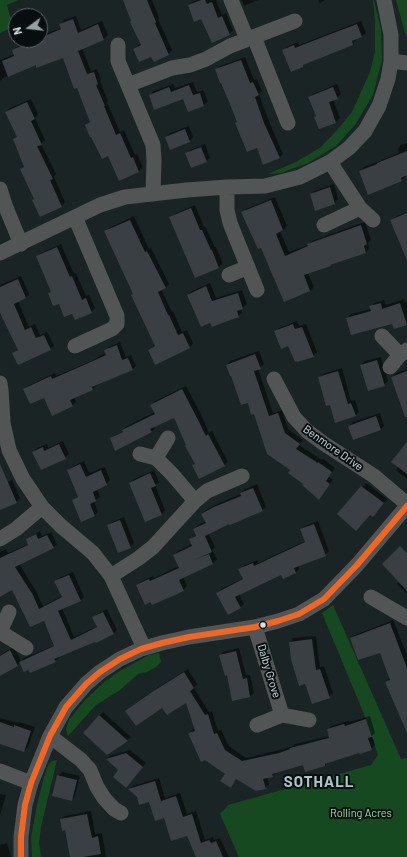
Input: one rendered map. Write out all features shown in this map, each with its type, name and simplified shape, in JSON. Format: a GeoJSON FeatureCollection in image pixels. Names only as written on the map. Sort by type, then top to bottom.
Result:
{"type":"FeatureCollection","features":[{"type":"Feature","properties":{"kind":"street"},"geometry":{"type":"LineString","coordinates":[[231,0],[250,38],[288,123]]}},
{"type":"Feature","properties":{"kind":"street"},"geometry":{"type":"LineString","coordinates":[[0,253],[100,205],[125,197],[153,193],[227,187],[265,186],[300,177],[330,162],[349,148],[365,130],[379,106],[388,79],[391,61],[391,35],[384,0]]}},
{"type":"Feature","properties":{"kind":"street"},"geometry":{"type":"LineString","coordinates":[[128,85],[172,68],[196,63],[230,46],[295,21]]}},
{"type":"Feature","properties":{"kind":"street"},"geometry":{"type":"LineString","coordinates":[[118,45],[118,61],[153,145],[153,193]]}},
{"type":"Feature","properties":{"kind":"street"},"geometry":{"type":"LineString","coordinates":[[391,61],[407,63]]}},
{"type":"Feature","properties":{"kind":"street"},"geometry":{"type":"LineString","coordinates":[[330,162],[360,208],[373,220]]}},
{"type":"Feature","properties":{"kind":"street"},"geometry":{"type":"LineString","coordinates":[[227,187],[227,210],[230,223],[256,290]]}},
{"type":"Feature","properties":{"kind":"street"},"geometry":{"type":"LineString","coordinates":[[0,189],[4,204],[20,244]]}},
{"type":"Feature","properties":{"kind":"street"},"geometry":{"type":"LineString","coordinates":[[324,225],[360,208]]}},
{"type":"Feature","properties":{"kind":"street"},"geometry":{"type":"LineString","coordinates":[[75,217],[117,316],[117,324],[112,329],[75,346]]}},
{"type":"Feature","properties":{"kind":"street"},"geometry":{"type":"LineString","coordinates":[[229,275],[248,267]]}},
{"type":"Feature","properties":{"kind":"street"},"geometry":{"type":"LineString","coordinates":[[382,336],[404,353],[390,367]]}},
{"type":"Feature","properties":{"kind":"street","name":"Benmore Drive"},"geometry":{"type":"LineString","coordinates":[[274,380],[294,418],[306,431],[374,476],[407,505]]}},
{"type":"Feature","properties":{"kind":"street"},"geometry":{"type":"LineString","coordinates":[[0,383],[3,423],[9,450],[23,479],[42,506],[61,526],[93,553],[112,576],[144,648]]}},
{"type":"Feature","properties":{"kind":"street"},"geometry":{"type":"LineString","coordinates":[[156,458],[168,438]]}},
{"type":"Feature","properties":{"kind":"street"},"geometry":{"type":"LineString","coordinates":[[140,454],[156,458],[195,501]]}},
{"type":"Feature","properties":{"kind":"street"},"geometry":{"type":"LineString","coordinates":[[112,576],[153,547],[195,501],[207,491],[242,476]]}},
{"type":"Feature","properties":{"kind":"street"},"geometry":{"type":"LineString","coordinates":[[21,857],[21,837],[25,805],[31,782],[50,736],[66,707],[86,684],[100,672],[120,659],[144,648],[189,637],[256,627],[299,614],[324,600],[357,565],[407,505]]}},
{"type":"Feature","properties":{"kind":"street"},"geometry":{"type":"LineString","coordinates":[[0,539],[16,529],[42,506]]}},
{"type":"Feature","properties":{"kind":"street"},"geometry":{"type":"LineString","coordinates":[[371,597],[407,618]]}},
{"type":"Feature","properties":{"kind":"street"},"geometry":{"type":"LineString","coordinates":[[9,612],[0,632],[26,648]]}},
{"type":"Feature","properties":{"kind":"street","name":"Dalby Grove"},"geometry":{"type":"LineString","coordinates":[[256,627],[282,715]]}},
{"type":"Feature","properties":{"kind":"street"},"geometry":{"type":"LineString","coordinates":[[257,725],[282,715],[309,720]]}},
{"type":"Feature","properties":{"kind":"street"},"geometry":{"type":"LineString","coordinates":[[50,736],[81,760],[90,770],[97,787],[104,798],[114,809],[121,813]]}},
{"type":"Feature","properties":{"kind":"street"},"geometry":{"type":"LineString","coordinates":[[0,770],[31,782]]}},
{"type":"Feature","properties":{"kind":"green space"},"geometry":{"type":"Polygon","coordinates":[[[0,0],[18,0],[7,5],[8,29],[0,33],[0,0]]]}},
{"type":"Feature","properties":{"kind":"green space"},"geometry":{"type":"Polygon","coordinates":[[[373,0],[381,30],[382,60],[373,95],[355,125],[336,146],[308,163],[281,173],[268,174],[296,162],[321,147],[352,112],[370,72],[375,52],[373,0]]]}},
{"type":"Feature","properties":{"kind":"green space"},"geometry":{"type":"Polygon","coordinates":[[[396,0],[407,0],[407,36],[405,33],[396,0]]]}},
{"type":"Feature","properties":{"kind":"green space","name":"Rolling Acres"},"geometry":{"type":"Polygon","coordinates":[[[333,605],[401,759],[407,758],[407,857],[239,857],[220,814],[228,805],[371,765],[378,755],[366,719],[322,613],[333,605]]]}},
{"type":"Feature","properties":{"kind":"green space"},"geometry":{"type":"Polygon","coordinates":[[[159,653],[161,662],[156,667],[147,672],[138,674],[120,690],[96,705],[68,736],[66,729],[69,720],[85,700],[104,682],[118,672],[149,655],[159,653]]]}},
{"type":"Feature","properties":{"kind":"green space"},"geometry":{"type":"Polygon","coordinates":[[[57,760],[41,827],[39,843],[41,857],[32,857],[31,837],[44,777],[48,765],[52,761],[57,760]]]}},
{"type":"Feature","properties":{"kind":"building"},"geometry":{"type":"Polygon","coordinates":[[[123,0],[147,0],[169,55],[154,62],[151,57],[139,62],[133,49],[141,45],[130,22],[131,21],[123,0]]]}},
{"type":"Feature","properties":{"kind":"building"},"geometry":{"type":"Polygon","coordinates":[[[205,0],[207,4],[212,2],[218,18],[222,16],[230,35],[212,43],[201,19],[194,22],[188,5],[205,0]]]}},
{"type":"Feature","properties":{"kind":"building"},"geometry":{"type":"Polygon","coordinates":[[[73,19],[78,33],[98,24],[104,40],[78,51],[87,74],[94,72],[98,84],[96,85],[116,135],[120,133],[139,172],[119,181],[108,156],[102,159],[85,125],[90,122],[77,88],[74,89],[63,58],[36,68],[36,65],[8,77],[2,61],[14,56],[12,50],[17,48],[48,48],[48,35],[61,29],[59,24],[73,19]]]}},
{"type":"Feature","properties":{"kind":"building"},"geometry":{"type":"Polygon","coordinates":[[[357,24],[362,37],[352,41],[353,45],[303,65],[303,67],[291,72],[282,50],[294,45],[295,48],[357,24]]]}},
{"type":"Feature","properties":{"kind":"building"},"geometry":{"type":"Polygon","coordinates":[[[241,60],[250,83],[253,82],[259,95],[255,97],[264,123],[280,158],[263,165],[257,148],[247,152],[235,123],[237,122],[232,109],[215,69],[241,60]]]}},
{"type":"Feature","properties":{"kind":"building"},"geometry":{"type":"Polygon","coordinates":[[[189,85],[193,95],[200,93],[204,106],[188,112],[183,99],[154,110],[149,95],[169,87],[171,92],[189,85]]]}},
{"type":"Feature","properties":{"kind":"building"},"geometry":{"type":"Polygon","coordinates":[[[333,87],[338,99],[329,102],[336,123],[319,129],[314,117],[316,116],[308,97],[333,87]]]}},
{"type":"Feature","properties":{"kind":"building"},"geometry":{"type":"Polygon","coordinates":[[[27,102],[35,119],[31,121],[42,145],[37,146],[53,179],[50,180],[62,207],[40,217],[32,200],[34,199],[20,169],[24,167],[13,139],[17,137],[5,112],[27,102]]]}},
{"type":"Feature","properties":{"kind":"building"},"geometry":{"type":"Polygon","coordinates":[[[185,129],[190,142],[170,150],[165,137],[185,129]]]}},
{"type":"Feature","properties":{"kind":"building"},"geometry":{"type":"Polygon","coordinates":[[[201,147],[207,162],[191,168],[185,153],[201,147]]]}},
{"type":"Feature","properties":{"kind":"building"},"geometry":{"type":"Polygon","coordinates":[[[407,151],[407,175],[401,178],[402,181],[368,195],[359,171],[407,151]]]}},
{"type":"Feature","properties":{"kind":"building"},"geometry":{"type":"Polygon","coordinates":[[[330,187],[335,204],[315,211],[310,194],[330,187]]]}},
{"type":"Feature","properties":{"kind":"building"},"geometry":{"type":"Polygon","coordinates":[[[271,200],[283,230],[276,234],[285,256],[308,246],[307,244],[361,225],[367,244],[364,246],[366,253],[304,275],[310,291],[284,302],[261,248],[258,249],[241,212],[271,200]]]}},
{"type":"Feature","properties":{"kind":"building"},"geometry":{"type":"Polygon","coordinates":[[[191,208],[200,230],[202,230],[212,250],[219,268],[195,278],[169,217],[191,208]]]}},
{"type":"Feature","properties":{"kind":"building"},"geometry":{"type":"Polygon","coordinates":[[[407,213],[407,260],[390,220],[407,213]]]}},
{"type":"Feature","properties":{"kind":"building"},"geometry":{"type":"Polygon","coordinates":[[[130,220],[145,252],[147,251],[166,288],[158,292],[168,315],[178,335],[183,333],[190,348],[155,365],[148,350],[155,346],[131,295],[133,294],[104,231],[130,220]]]}},
{"type":"Feature","properties":{"kind":"building"},"geometry":{"type":"Polygon","coordinates":[[[57,247],[82,300],[86,298],[92,313],[75,320],[72,314],[64,317],[59,304],[53,306],[48,293],[51,292],[36,256],[57,247]]]}},
{"type":"Feature","properties":{"kind":"building"},"geometry":{"type":"Polygon","coordinates":[[[18,279],[26,298],[14,304],[25,330],[31,327],[36,338],[44,335],[51,350],[18,365],[12,353],[18,350],[0,313],[0,287],[18,279]]]}},
{"type":"Feature","properties":{"kind":"building"},"geometry":{"type":"Polygon","coordinates":[[[206,286],[212,301],[238,293],[243,309],[237,311],[239,317],[212,327],[210,323],[201,327],[187,295],[206,286]]]}},
{"type":"Feature","properties":{"kind":"building"},"geometry":{"type":"Polygon","coordinates":[[[381,303],[382,309],[400,303],[407,325],[394,329],[392,324],[351,335],[346,318],[371,311],[369,306],[381,303]]]}},
{"type":"Feature","properties":{"kind":"building"},"geometry":{"type":"Polygon","coordinates":[[[293,324],[295,329],[302,327],[314,357],[295,362],[288,346],[281,349],[274,331],[293,324]]]}},
{"type":"Feature","properties":{"kind":"building"},"geometry":{"type":"Polygon","coordinates":[[[117,345],[122,360],[128,358],[133,370],[92,387],[93,390],[70,400],[73,406],[52,416],[44,398],[30,404],[23,389],[51,376],[52,379],[106,355],[104,350],[117,345]]]}},
{"type":"Feature","properties":{"kind":"building"},"geometry":{"type":"Polygon","coordinates":[[[255,354],[261,369],[254,371],[269,416],[278,413],[285,433],[300,444],[296,449],[332,472],[326,481],[330,484],[319,500],[302,485],[303,484],[288,473],[290,470],[267,454],[254,414],[251,415],[248,403],[241,405],[226,365],[255,354]]]}},
{"type":"Feature","properties":{"kind":"building"},"geometry":{"type":"Polygon","coordinates":[[[377,360],[385,386],[368,391],[360,365],[377,360]]]}},
{"type":"Feature","properties":{"kind":"building"},"geometry":{"type":"Polygon","coordinates":[[[338,371],[348,404],[351,403],[356,416],[335,423],[330,405],[326,406],[318,377],[338,371]]]}},
{"type":"Feature","properties":{"kind":"building"},"geometry":{"type":"Polygon","coordinates":[[[407,371],[407,417],[405,417],[391,377],[407,371]]]}},
{"type":"Feature","properties":{"kind":"building"},"geometry":{"type":"Polygon","coordinates":[[[182,389],[206,436],[208,434],[225,466],[199,479],[192,465],[195,464],[185,446],[186,445],[174,418],[150,429],[152,432],[115,451],[110,438],[123,432],[122,430],[155,414],[150,405],[182,389]]]}},
{"type":"Feature","properties":{"kind":"building"},"geometry":{"type":"Polygon","coordinates":[[[376,416],[381,430],[353,440],[348,426],[376,416]]]}},
{"type":"Feature","properties":{"kind":"building"},"geometry":{"type":"Polygon","coordinates":[[[407,442],[407,474],[391,462],[407,442]]]}},
{"type":"Feature","properties":{"kind":"building"},"geometry":{"type":"Polygon","coordinates":[[[59,444],[66,459],[41,470],[32,452],[43,447],[44,451],[59,444]]]}},
{"type":"Feature","properties":{"kind":"building"},"geometry":{"type":"Polygon","coordinates":[[[0,464],[17,503],[0,510],[0,464]]]}},
{"type":"Feature","properties":{"kind":"building"},"geometry":{"type":"Polygon","coordinates":[[[80,464],[86,477],[101,470],[107,485],[93,492],[96,501],[90,504],[95,516],[81,522],[72,500],[78,497],[67,470],[80,464]]]}},
{"type":"Feature","properties":{"kind":"building"},"geometry":{"type":"Polygon","coordinates":[[[150,473],[156,486],[151,488],[162,515],[145,522],[129,483],[150,473]]]}},
{"type":"Feature","properties":{"kind":"building"},"geometry":{"type":"Polygon","coordinates":[[[361,486],[384,503],[373,517],[370,515],[356,531],[337,514],[361,486]]]}},
{"type":"Feature","properties":{"kind":"building"},"geometry":{"type":"Polygon","coordinates":[[[253,488],[263,511],[230,525],[229,524],[205,536],[212,552],[194,560],[209,554],[213,564],[179,580],[184,591],[152,605],[150,602],[145,605],[136,585],[149,579],[150,581],[179,568],[173,555],[192,546],[189,539],[196,536],[193,529],[206,523],[201,514],[241,496],[240,493],[253,488]]]}},
{"type":"Feature","properties":{"kind":"building"},"geometry":{"type":"Polygon","coordinates":[[[120,520],[131,548],[118,553],[107,525],[120,520]]]}},
{"type":"Feature","properties":{"kind":"building"},"geometry":{"type":"Polygon","coordinates":[[[314,524],[326,556],[294,568],[296,573],[283,579],[281,575],[235,597],[241,608],[228,615],[216,593],[243,579],[238,569],[253,563],[254,566],[305,542],[300,529],[314,524]]]}},
{"type":"Feature","properties":{"kind":"building"},"geometry":{"type":"Polygon","coordinates":[[[36,534],[38,539],[47,535],[54,548],[15,567],[33,595],[39,609],[62,597],[54,581],[69,575],[81,601],[58,611],[71,640],[97,627],[92,617],[103,612],[114,634],[96,643],[95,642],[54,659],[56,662],[30,673],[28,670],[24,672],[19,662],[54,646],[44,621],[30,627],[12,590],[0,597],[0,558],[28,545],[26,539],[36,534]]]}},
{"type":"Feature","properties":{"kind":"building"},"geometry":{"type":"Polygon","coordinates":[[[400,546],[407,553],[407,591],[382,564],[400,546]]]}},
{"type":"Feature","properties":{"kind":"building"},"geometry":{"type":"Polygon","coordinates":[[[390,623],[407,668],[407,733],[385,682],[390,680],[380,653],[358,660],[350,638],[390,623]]]}},
{"type":"Feature","properties":{"kind":"building"},"geometry":{"type":"Polygon","coordinates":[[[312,639],[316,670],[320,669],[330,698],[312,704],[305,684],[299,686],[291,659],[289,642],[312,639]]]}},
{"type":"Feature","properties":{"kind":"building"},"geometry":{"type":"Polygon","coordinates":[[[10,650],[18,666],[0,676],[0,656],[10,650]]]}},
{"type":"Feature","properties":{"kind":"building"},"geometry":{"type":"Polygon","coordinates":[[[236,651],[243,679],[247,678],[250,697],[232,701],[227,675],[225,676],[219,655],[236,651]]]}},
{"type":"Feature","properties":{"kind":"building"},"geometry":{"type":"Polygon","coordinates":[[[184,672],[194,688],[190,691],[205,715],[208,714],[214,734],[217,733],[225,750],[242,761],[279,753],[290,748],[329,738],[327,729],[344,724],[345,726],[366,719],[372,737],[368,738],[372,750],[325,764],[325,766],[305,772],[303,765],[272,774],[273,777],[263,779],[266,789],[256,791],[236,779],[231,788],[220,781],[225,774],[205,760],[201,762],[188,733],[195,731],[186,703],[167,715],[162,708],[136,726],[125,711],[184,672]]]}},
{"type":"Feature","properties":{"kind":"building"},"geometry":{"type":"Polygon","coordinates":[[[99,715],[128,741],[107,755],[83,733],[99,715]]]}},
{"type":"Feature","properties":{"kind":"building"},"geometry":{"type":"Polygon","coordinates":[[[0,722],[31,731],[24,752],[0,744],[0,722]]]}},
{"type":"Feature","properties":{"kind":"building"},"geometry":{"type":"Polygon","coordinates":[[[126,753],[143,767],[126,788],[113,777],[118,770],[106,759],[126,753]]]}},
{"type":"Feature","properties":{"kind":"building"},"geometry":{"type":"Polygon","coordinates":[[[57,775],[77,780],[72,801],[52,796],[57,775]]]}},
{"type":"Feature","properties":{"kind":"building"},"geometry":{"type":"Polygon","coordinates":[[[155,781],[161,801],[176,796],[183,817],[192,814],[201,843],[209,840],[211,843],[216,841],[223,857],[196,857],[187,836],[171,841],[164,818],[155,821],[149,802],[139,805],[137,797],[128,789],[155,781]]]}},
{"type":"Feature","properties":{"kind":"building"},"geometry":{"type":"Polygon","coordinates":[[[87,814],[92,838],[98,836],[101,854],[83,857],[70,857],[65,830],[62,831],[60,819],[87,814]]]}},
{"type":"Feature","properties":{"kind":"transit line"},"geometry":{"type":"LineString","coordinates":[[21,857],[21,837],[25,805],[31,783],[50,736],[66,707],[86,684],[100,672],[120,659],[141,649],[189,637],[255,627],[299,614],[324,599],[357,565],[407,506]]}},
{"type":"Feature","properties":{"kind":"district","name":"SOTHALL"},"geometry":{"type":"Point","coordinates":[319,782]}}]}
